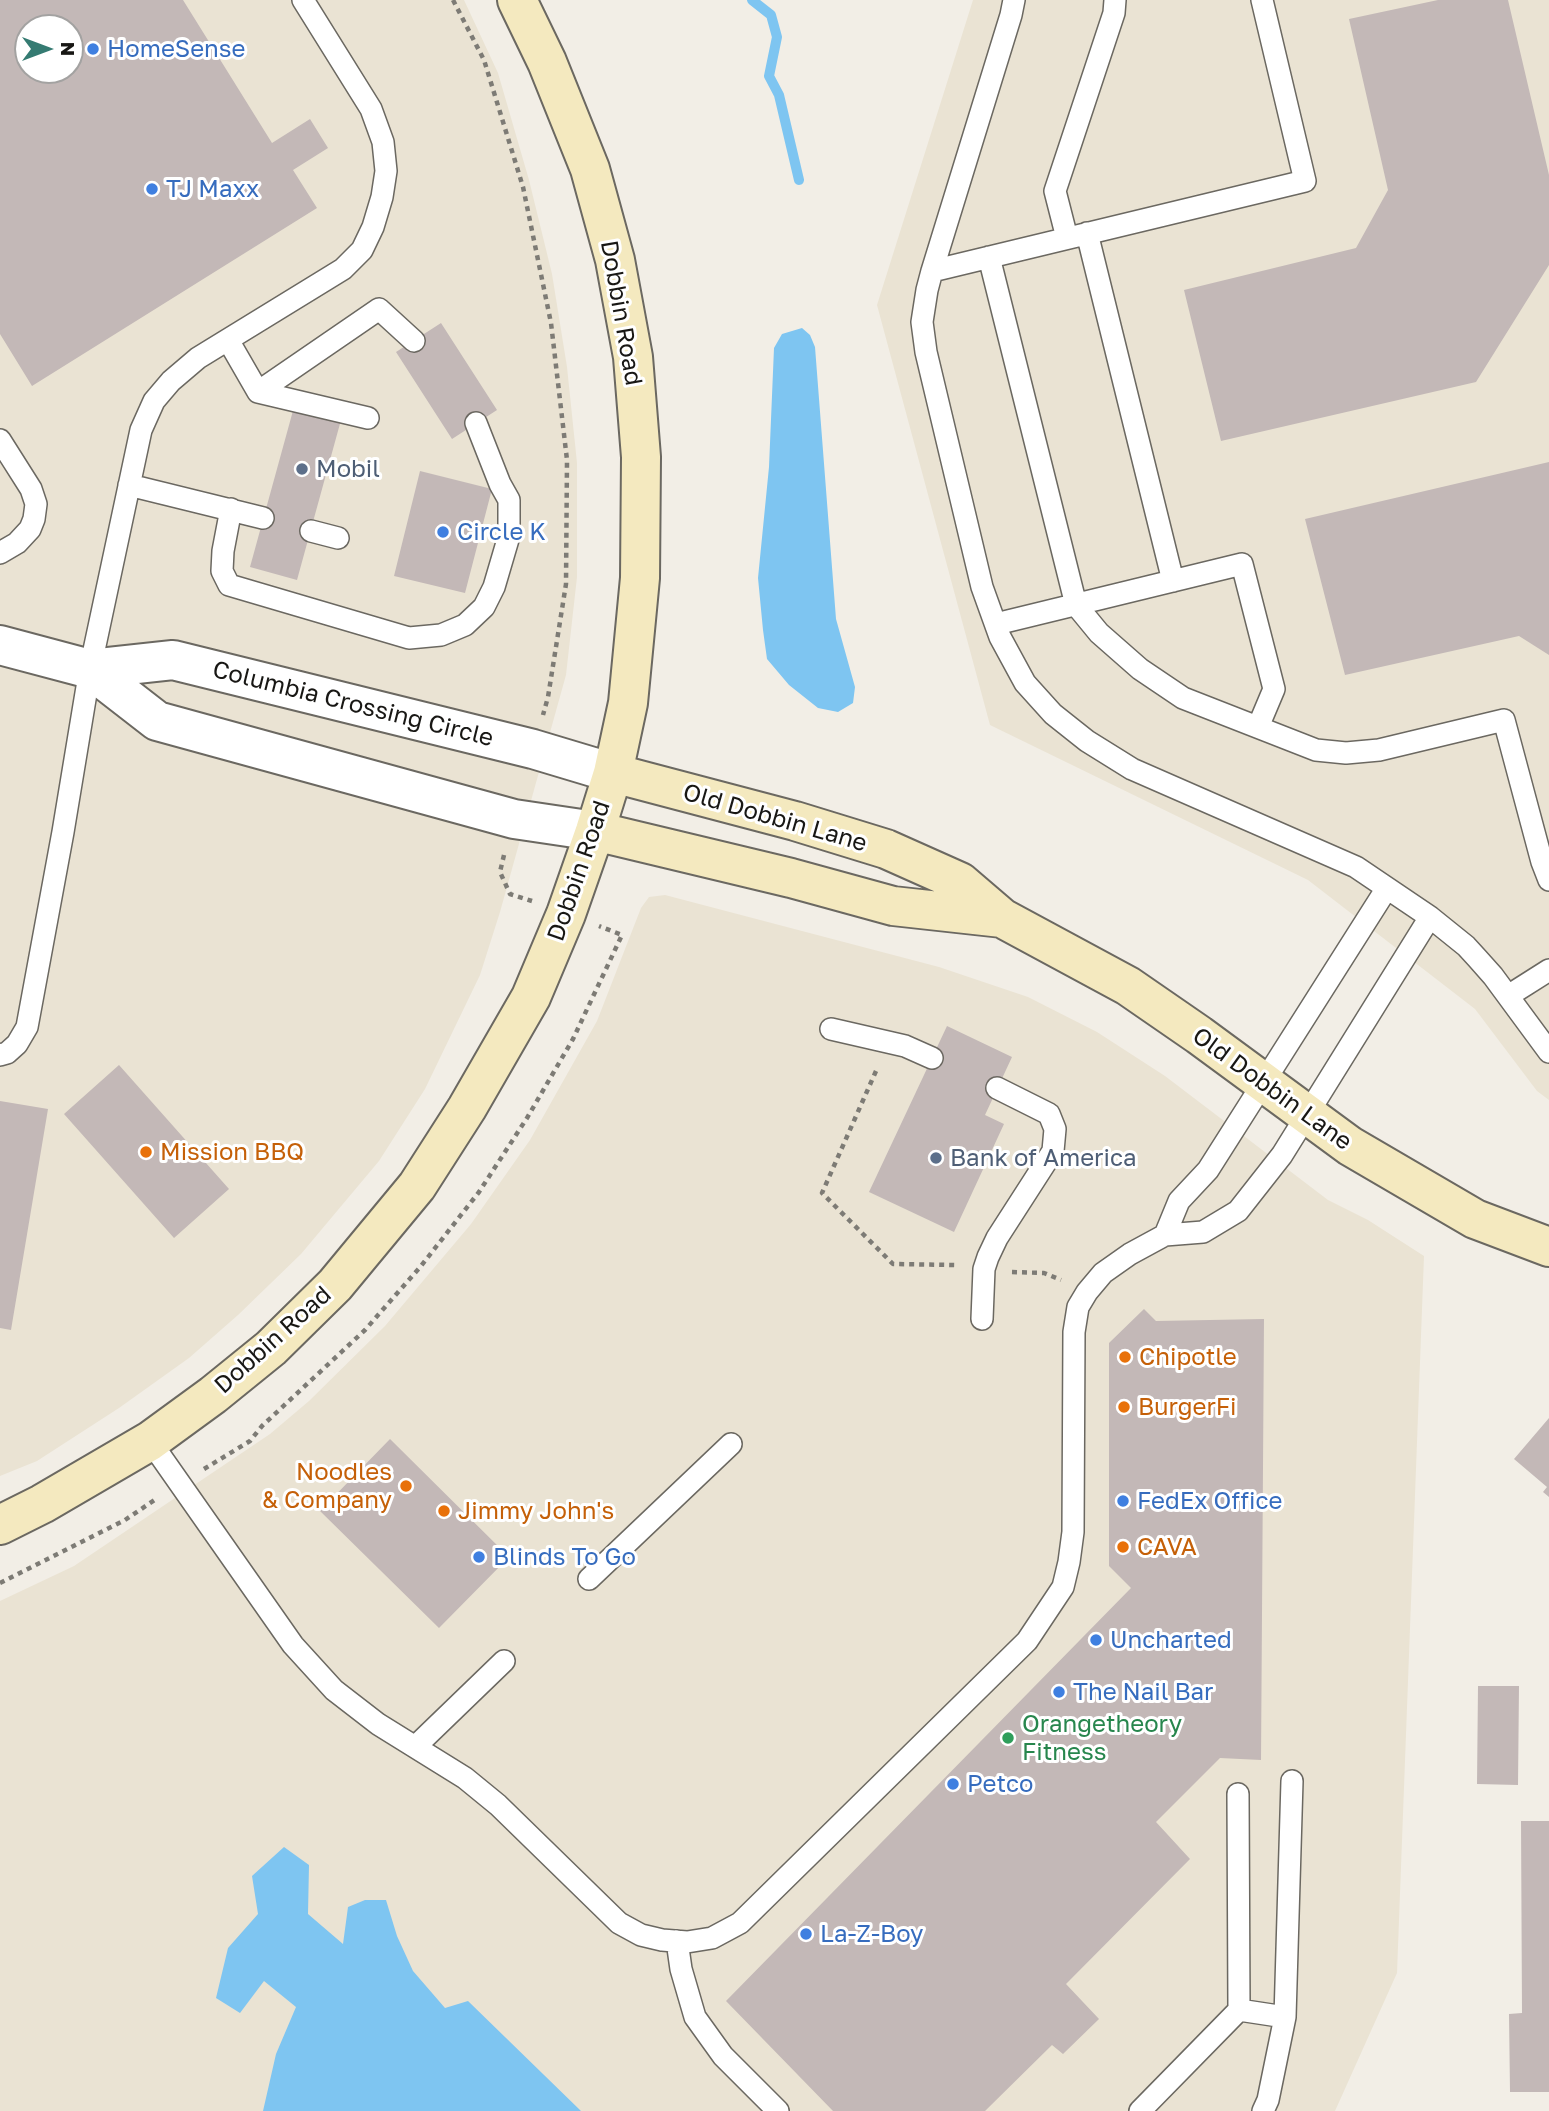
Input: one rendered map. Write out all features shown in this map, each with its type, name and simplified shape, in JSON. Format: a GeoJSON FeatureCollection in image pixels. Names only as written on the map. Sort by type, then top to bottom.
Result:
{"type":"FeatureCollection","features":[{"type":"Feature","properties":{"kind":"street","name":"Dobbin Road"},"geometry":{"type":"LineString","coordinates":[[0,1525],[150,1441],[271,1348],[335,1285],[416,1185],[467,1108],[531,997],[566,914],[595,831],[613,773],[628,703],[640,578],[640,457],[633,357],[615,260],[590,169],[547,62],[517,0]]}},
{"type":"Feature","properties":{"kind":"street","name":"Columbia Crossing Circle"},"geometry":{"type":"LineString","coordinates":[[0,645],[90,669],[173,660],[533,749],[613,773]]}},
{"type":"Feature","properties":{"kind":"street","name":"Columbia Crossing Circle"},"geometry":{"type":"LineString","coordinates":[[90,669],[157,721],[514,819],[595,831]]}},
{"type":"Feature","properties":{"kind":"street","name":"Old Dobbin Lane"},"geometry":{"type":"LineString","coordinates":[[613,773],[795,821],[886,849],[960,883],[1002,918],[1128,986],[1350,1146],[1475,1219],[1549,1247]]}},
{"type":"Feature","properties":{"kind":"street","name":"Old Dobbin Lane"},"geometry":{"type":"LineString","coordinates":[[595,831],[791,878],[893,906],[1002,918]]}},
{"type":"Feature","properties":{"kind":"lane"},"geometry":{"type":"LineString","coordinates":[[0,1055],[7,1054],[18,1044],[26,1027],[63,832],[90,669],[141,430],[153,401],[198,358],[342,269],[362,250],[373,227],[382,197],[386,170],[383,142],[371,109],[303,0]]}},
{"type":"Feature","properties":{"kind":"lane"},"geometry":{"type":"LineString","coordinates":[[1014,0],[932,271],[922,322],[926,352],[982,587],[1000,637],[1025,683],[1054,714],[1087,741],[1132,769],[1356,867],[1430,917],[1466,946],[1508,996],[1549,1052]]}},
{"type":"Feature","properties":{"kind":"lane"},"geometry":{"type":"LineString","coordinates":[[1115,0],[1114,13],[1055,191],[1077,236],[1173,581]]}},
{"type":"Feature","properties":{"kind":"lane"},"geometry":{"type":"LineString","coordinates":[[932,271],[1305,181],[1262,0]]}},
{"type":"Feature","properties":{"kind":"lane"},"geometry":{"type":"LineString","coordinates":[[989,257],[1076,605],[1099,633],[1140,669],[1184,698],[1316,750],[1346,753],[1378,750],[1504,720],[1549,880]]}},
{"type":"Feature","properties":{"kind":"lane"},"geometry":{"type":"LineString","coordinates":[[258,392],[379,309],[414,341]]}},
{"type":"Feature","properties":{"kind":"lane"},"geometry":{"type":"LineString","coordinates":[[228,340],[258,392],[368,418]]}},
{"type":"Feature","properties":{"kind":"lane"},"geometry":{"type":"LineString","coordinates":[[231,509],[222,571],[229,585],[409,638],[441,635],[465,625],[484,607],[494,587],[509,536],[509,500],[476,424]]}},
{"type":"Feature","properties":{"kind":"lane"},"geometry":{"type":"LineString","coordinates":[[0,440],[31,489],[36,503],[30,529],[18,543],[0,553]]}},
{"type":"Feature","properties":{"kind":"lane"},"geometry":{"type":"LineString","coordinates":[[130,485],[263,518]]}},
{"type":"Feature","properties":{"kind":"lane"},"geometry":{"type":"LineString","coordinates":[[311,531],[338,538]]}},
{"type":"Feature","properties":{"kind":"lane"},"geometry":{"type":"LineString","coordinates":[[996,624],[1242,564],[1274,689],[1258,727]]}},
{"type":"Feature","properties":{"kind":"lane"},"geometry":{"type":"LineString","coordinates":[[1165,1235],[1179,1200],[1208,1170],[1387,888]]}},
{"type":"Feature","properties":{"kind":"lane"},"geometry":{"type":"LineString","coordinates":[[150,1441],[293,1644],[334,1690],[378,1724],[465,1777],[498,1805],[620,1923],[640,1935],[687,1942],[712,1938],[740,1923],[1027,1641],[1046,1614],[1062,1587],[1073,1532],[1074,1332],[1078,1307],[1103,1273],[1130,1254],[1165,1235],[1203,1232],[1238,1211],[1269,1173],[1307,1115],[1430,917]]}},
{"type":"Feature","properties":{"kind":"lane"},"geometry":{"type":"LineString","coordinates":[[1508,996],[1549,970]]}},
{"type":"Feature","properties":{"kind":"lane"},"geometry":{"type":"LineString","coordinates":[[831,1029],[905,1046],[932,1058]]}},
{"type":"Feature","properties":{"kind":"lane"},"geometry":{"type":"LineString","coordinates":[[982,1320],[984,1269],[988,1257],[997,1237],[1054,1151],[1055,1129],[1049,1114],[998,1088]]}},
{"type":"Feature","properties":{"kind":"lane"},"geometry":{"type":"LineString","coordinates":[[589,1579],[732,1444]]}},
{"type":"Feature","properties":{"kind":"lane"},"geometry":{"type":"LineString","coordinates":[[416,1746],[504,1661]]}},
{"type":"Feature","properties":{"kind":"lane"},"geometry":{"type":"LineString","coordinates":[[1263,2111],[1268,2100],[1285,2017],[1292,1781]]}},
{"type":"Feature","properties":{"kind":"lane"},"geometry":{"type":"LineString","coordinates":[[1140,2111],[1239,2010],[1238,1794]]}},
{"type":"Feature","properties":{"kind":"lane"},"geometry":{"type":"LineString","coordinates":[[677,1941],[681,1969],[695,2017],[723,2056],[778,2111]]}},
{"type":"Feature","properties":{"kind":"lane"},"geometry":{"type":"LineString","coordinates":[[1239,2010],[1285,2017]]}},
{"type":"Feature","properties":{"kind":"path"},"geometry":{"type":"LineString","coordinates":[[453,0],[484,60],[523,187],[551,323],[567,460],[566,584],[548,697]]}},
{"type":"Feature","properties":{"kind":"path"},"geometry":{"type":"LineString","coordinates":[[500,872],[510,894]]}},
{"type":"Feature","properties":{"kind":"path"},"geometry":{"type":"LineString","coordinates":[[876,1071],[822,1193],[893,1264],[966,1266]]}},
{"type":"Feature","properties":{"kind":"path"},"geometry":{"type":"LineString","coordinates":[[1000,1271],[1044,1273],[1065,1282]]}},
{"type":"Feature","properties":{"kind":"path"},"geometry":{"type":"LineString","coordinates":[[0,1583],[125,1520]]}},
{"type":"Feature","properties":{"kind":"shaded area"},"geometry":{"type":"Polygon","coordinates":[[[0,0],[464,0],[498,73],[529,180],[552,274],[567,367],[577,463],[577,577],[566,675],[500,912],[480,975],[425,1089],[379,1161],[301,1254],[189,1358],[119,1408],[37,1461],[0,1476],[0,0]]]}},
{"type":"Feature","properties":{"kind":"shaded area"},"geometry":{"type":"Polygon","coordinates":[[[973,0],[1549,0],[1549,1100],[1537,1091],[1475,1009],[1308,880],[990,725],[877,305],[973,0]]]}},
{"type":"Feature","properties":{"kind":"shaded area"},"geometry":{"type":"Polygon","coordinates":[[[665,895],[939,967],[1028,997],[1097,1032],[1165,1076],[1328,1200],[1368,1220],[1424,1256],[1397,1973],[1335,2111],[0,2111],[0,1601],[74,1566],[270,1434],[309,1401],[385,1326],[471,1224],[530,1140],[597,1021],[641,908],[649,897],[665,895]]]}},
{"type":"Feature","properties":{"kind":"water"},"geometry":{"type":"Polygon","coordinates":[[[802,328],[810,335],[815,347],[836,619],[855,687],[853,703],[838,712],[818,708],[789,685],[767,659],[758,578],[769,467],[774,348],[782,334],[802,328]]]}},
{"type":"Feature","properties":{"kind":"water"},"geometry":{"type":"Polygon","coordinates":[[[284,1847],[309,1865],[308,1914],[343,1944],[348,1907],[365,1900],[386,1900],[397,1936],[413,1971],[445,2008],[468,2001],[581,2111],[263,2111],[276,2054],[296,2007],[264,1981],[240,2013],[216,1998],[228,1948],[258,1914],[252,1876],[284,1847]]]}},
{"type":"Feature","properties":{"kind":"building","name":"TJ Maxx"},"geometry":{"type":"Polygon","coordinates":[[[0,0],[183,0],[272,143],[310,119],[328,148],[293,170],[317,208],[32,386],[0,334],[0,0]]]}},
{"type":"Feature","properties":{"kind":"building"},"geometry":{"type":"Polygon","coordinates":[[[1438,0],[1508,0],[1549,175],[1549,265],[1476,382],[1221,441],[1184,290],[1356,248],[1388,190],[1349,19],[1438,0]]]}},
{"type":"Feature","properties":{"kind":"building"},"geometry":{"type":"Polygon","coordinates":[[[441,323],[497,410],[452,439],[396,352],[441,323]]]}},
{"type":"Feature","properties":{"kind":"building","name":"Mobil"},"geometry":{"type":"Polygon","coordinates":[[[294,407],[341,420],[297,580],[250,567],[294,407]]]}},
{"type":"Feature","properties":{"kind":"building"},"geometry":{"type":"Polygon","coordinates":[[[1549,462],[1549,655],[1519,636],[1345,675],[1305,519],[1549,462]]]}},
{"type":"Feature","properties":{"kind":"building","name":"Circle K"},"geometry":{"type":"Polygon","coordinates":[[[420,471],[492,489],[465,593],[394,576],[420,471]]]}},
{"type":"Feature","properties":{"kind":"building","name":"Bank of America"},"geometry":{"type":"Polygon","coordinates":[[[947,1026],[1012,1057],[985,1115],[1004,1124],[954,1232],[869,1192],[947,1026]]]}},
{"type":"Feature","properties":{"kind":"building","name":"Mission BBQ"},"geometry":{"type":"Polygon","coordinates":[[[119,1065],[229,1189],[174,1238],[64,1114],[119,1065]]]}},
{"type":"Feature","properties":{"kind":"building"},"geometry":{"type":"Polygon","coordinates":[[[0,1101],[48,1109],[11,1330],[0,1328],[0,1101]]]}},
{"type":"Feature","properties":{"kind":"building"},"geometry":{"type":"Polygon","coordinates":[[[1144,1309],[1156,1321],[1264,1319],[1261,1760],[1220,1758],[1156,1822],[1190,1859],[1066,1984],[1099,2019],[1063,2054],[1052,2045],[985,2111],[833,2111],[726,2001],[1131,1588],[1109,1566],[1109,1343],[1144,1309]]]}},
{"type":"Feature","properties":{"kind":"building"},"geometry":{"type":"Polygon","coordinates":[[[1549,1418],[1549,1497],[1543,1492],[1547,1487],[1514,1459],[1549,1418]]]}},
{"type":"Feature","properties":{"kind":"building"},"geometry":{"type":"Polygon","coordinates":[[[390,1439],[509,1557],[439,1628],[320,1511],[390,1439]]]}},
{"type":"Feature","properties":{"kind":"building"},"geometry":{"type":"Polygon","coordinates":[[[1478,1686],[1519,1686],[1518,1785],[1477,1784],[1478,1686]]]}},
{"type":"Feature","properties":{"kind":"building"},"geometry":{"type":"Polygon","coordinates":[[[1521,1821],[1549,1821],[1549,2092],[1510,2092],[1509,2014],[1522,2013],[1521,1821]]]}},
{"type":"Feature","properties":{"kind":"waterway"},"geometry":{"type":"LineString","coordinates":[[752,0],[771,15],[777,37],[769,76],[779,95],[799,180]]}},
{"type":"Feature","properties":{"kind":"place","name":"HomeSense"},"geometry":{"type":"Point","coordinates":[93,49]}},
{"type":"Feature","properties":{"kind":"place","name":"TJ Maxx"},"geometry":{"type":"Point","coordinates":[152,189]}},
{"type":"Feature","properties":{"kind":"place","name":"Mobil"},"geometry":{"type":"Point","coordinates":[302,469]}},
{"type":"Feature","properties":{"kind":"place","name":"Circle K"},"geometry":{"type":"Point","coordinates":[443,532]}},
{"type":"Feature","properties":{"kind":"place","name":"Mission BBQ"},"geometry":{"type":"Point","coordinates":[146,1152]}},
{"type":"Feature","properties":{"kind":"place","name":"Bank of America"},"geometry":{"type":"Point","coordinates":[936,1158]}},
{"type":"Feature","properties":{"kind":"place","name":"Chipotle"},"geometry":{"type":"Point","coordinates":[1125,1357]}},
{"type":"Feature","properties":{"kind":"place","name":"BurgerFi"},"geometry":{"type":"Point","coordinates":[1124,1407]}},
{"type":"Feature","properties":{"kind":"place","name":"Noodles & Company"},"geometry":{"type":"Point","coordinates":[406,1486]}},
{"type":"Feature","properties":{"kind":"place","name":"FedEx Office"},"geometry":{"type":"Point","coordinates":[1123,1501]}},
{"type":"Feature","properties":{"kind":"place","name":"Jimmy John's"},"geometry":{"type":"Point","coordinates":[444,1511]}},
{"type":"Feature","properties":{"kind":"place","name":"CAVA"},"geometry":{"type":"Point","coordinates":[1123,1547]}},
{"type":"Feature","properties":{"kind":"place","name":"Blinds To Go"},"geometry":{"type":"Point","coordinates":[479,1557]}},
{"type":"Feature","properties":{"kind":"place","name":"Uncharted"},"geometry":{"type":"Point","coordinates":[1096,1640]}},
{"type":"Feature","properties":{"kind":"place","name":"The Nail Bar"},"geometry":{"type":"Point","coordinates":[1059,1692]}},
{"type":"Feature","properties":{"kind":"place","name":"Orangetheory Fitness"},"geometry":{"type":"Point","coordinates":[1008,1738]}},
{"type":"Feature","properties":{"kind":"place","name":"Petco"},"geometry":{"type":"Point","coordinates":[953,1784]}},
{"type":"Feature","properties":{"kind":"place","name":"La-Z-Boy"},"geometry":{"type":"Point","coordinates":[806,1934]}}]}
